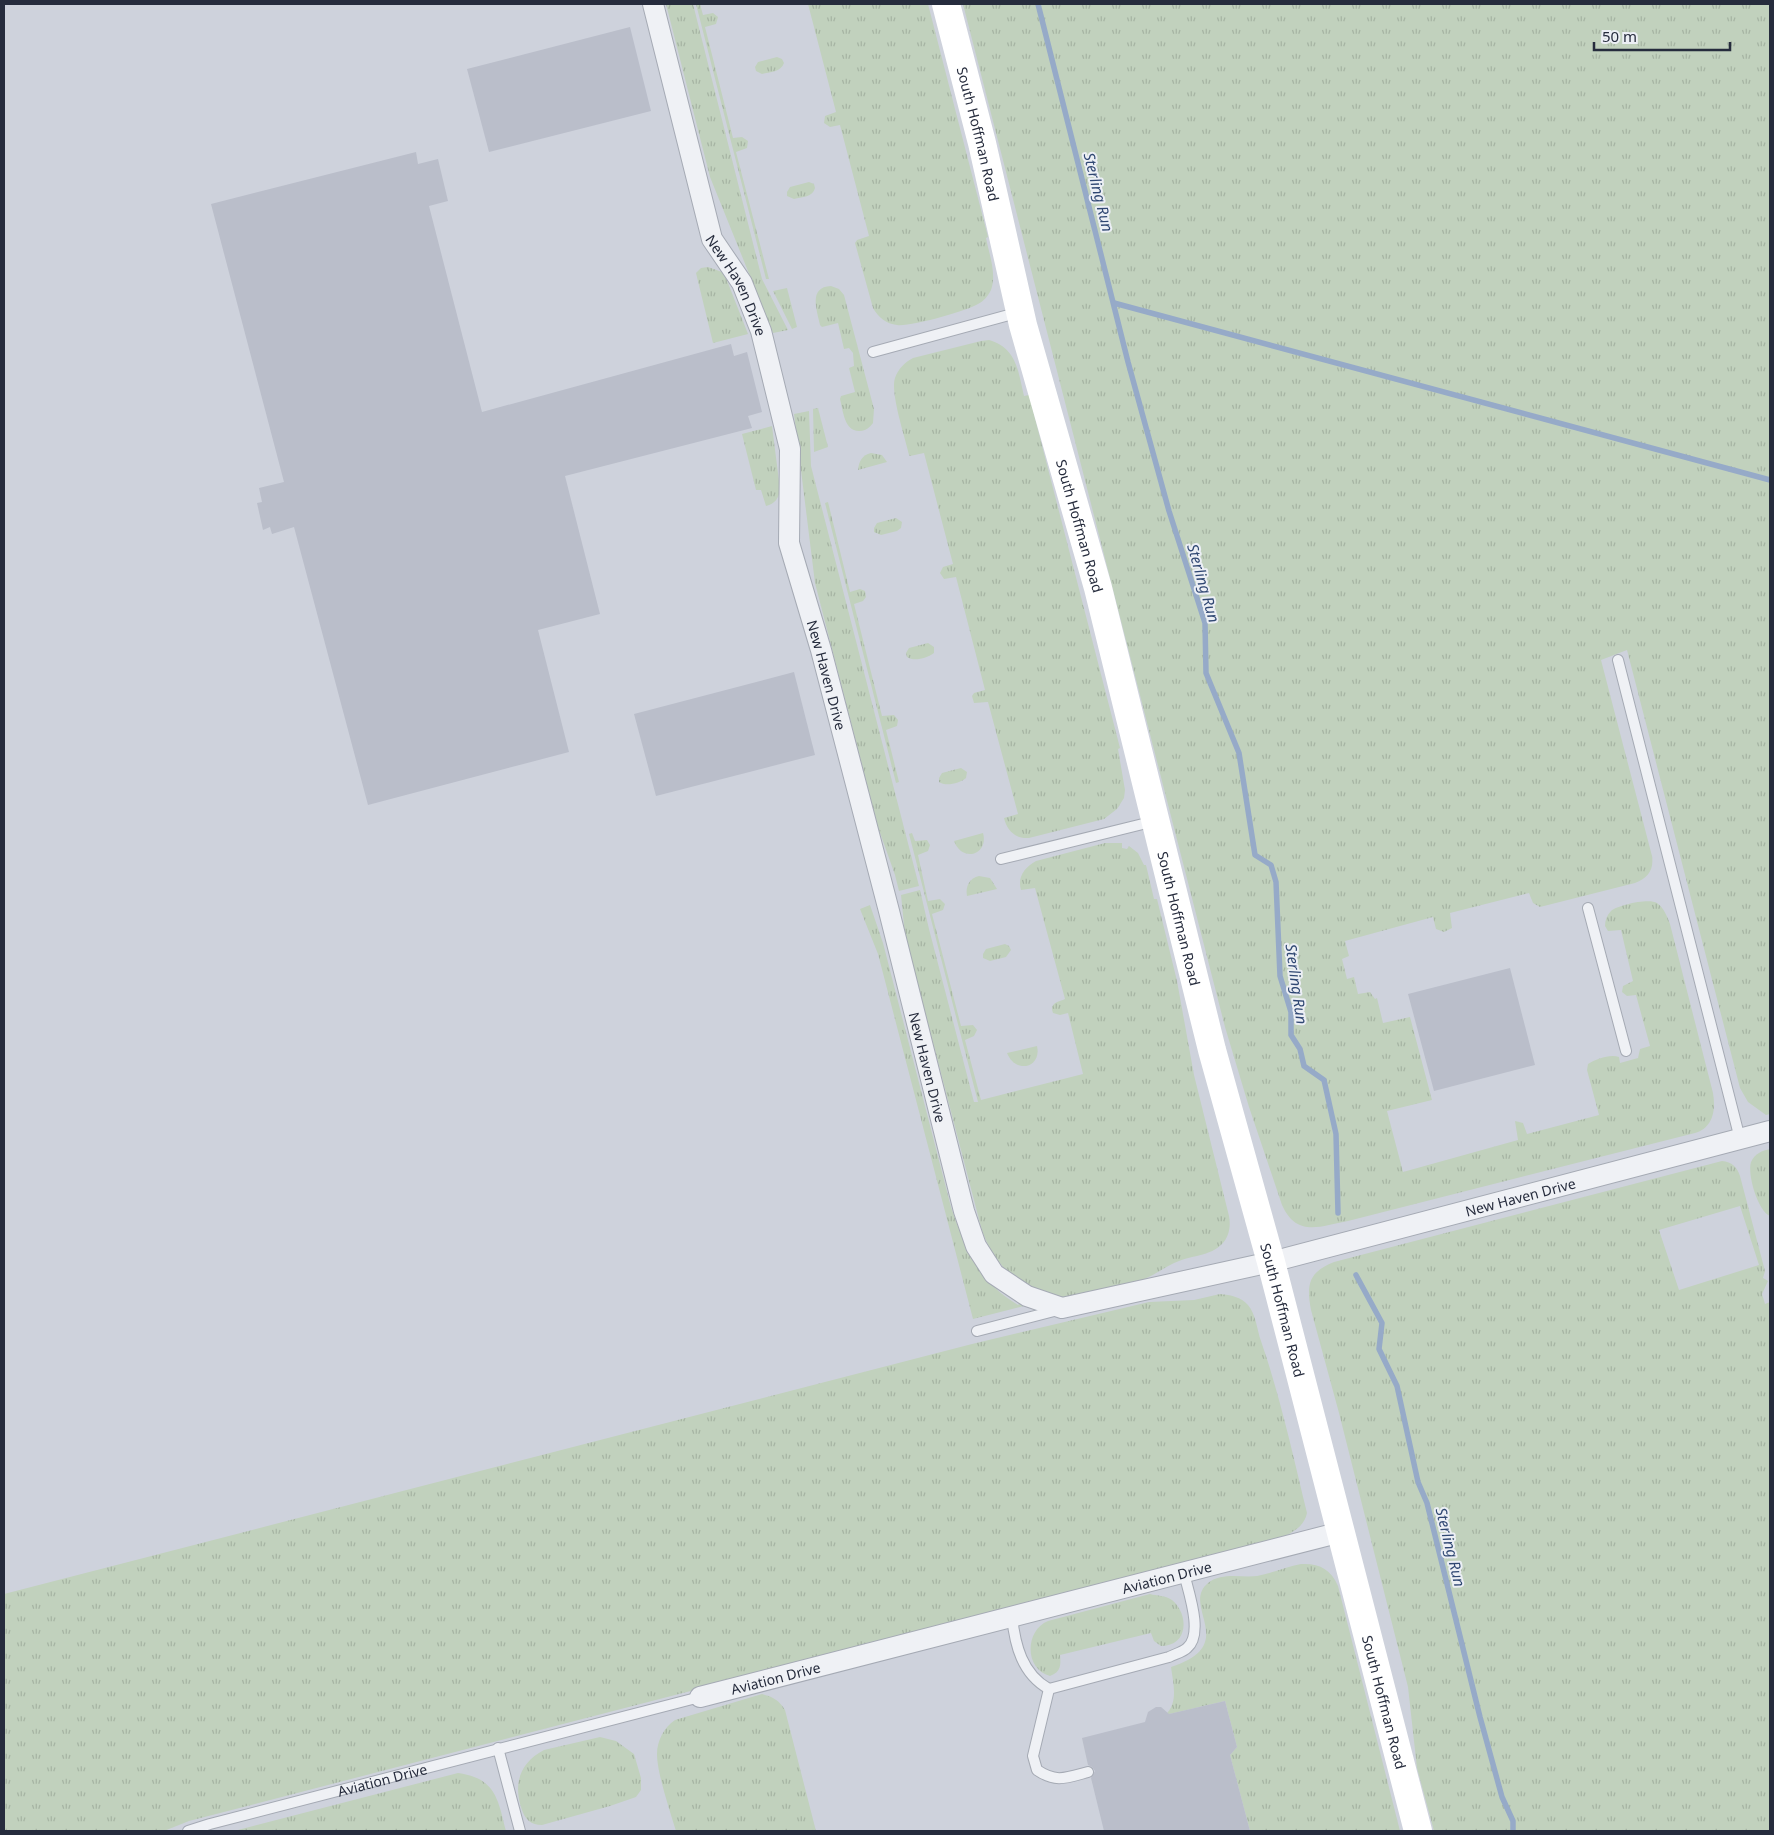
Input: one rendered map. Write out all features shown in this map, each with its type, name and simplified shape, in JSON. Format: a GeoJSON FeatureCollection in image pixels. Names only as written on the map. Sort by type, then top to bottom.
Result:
{"type":"FeatureCollection","features":[{"type":"Feature","properties":{"kind":"street","name":"New Haven Drive"},"geometry":{"type":"LineString","coordinates":[[653,4],[712,239],[742,283],[762,331],[790,449],[789,543],[826,670],[970,1231],[980,1254],[994,1274],[1027,1296],[1062,1308],[1271,1262],[1770,1131]]}},
{"type":"Feature","properties":{"kind":"street","name":"South Hoffman Road"},"geometry":{"type":"LineString","coordinates":[[946,4],[982,144],[1020,312],[1098,588],[1212,1050],[1271,1262],[1418,1831]]}},
{"type":"Feature","properties":{"kind":"street","name":"Aviation Drive"},"geometry":{"type":"LineString","coordinates":[[700,1697],[1340,1532]]}},
{"type":"Feature","properties":{"kind":"lane"},"geometry":{"type":"LineString","coordinates":[[873,352],[1020,312]]}},
{"type":"Feature","properties":{"kind":"lane"},"geometry":{"type":"LineString","coordinates":[[1618,660],[1740,1139]]}},
{"type":"Feature","properties":{"kind":"lane"},"geometry":{"type":"LineString","coordinates":[[1001,859],[1156,821]]}},
{"type":"Feature","properties":{"kind":"lane"},"geometry":{"type":"LineString","coordinates":[[1588,908],[1626,1051]]}},
{"type":"Feature","properties":{"kind":"lane"},"geometry":{"type":"LineString","coordinates":[[977,1331],[1062,1308]]}},
{"type":"Feature","properties":{"kind":"lane"},"geometry":{"type":"LineString","coordinates":[[1012,1617],[1014,1637],[1024,1666],[1039,1683],[1049,1689],[1169,1656],[1187,1649],[1194,1639],[1195,1624],[1184,1573]]}},
{"type":"Feature","properties":{"kind":"lane"},"geometry":{"type":"LineString","coordinates":[[1049,1689],[1033,1756],[1037,1770],[1048,1778],[1064,1778],[1088,1772]]}},
{"type":"Feature","properties":{"kind":"lane","name":"Aviation Drive"},"geometry":{"type":"LineString","coordinates":[[188,1831],[210,1828],[498,1748],[700,1697]]}},
{"type":"Feature","properties":{"kind":"lane"},"geometry":{"type":"LineString","coordinates":[[498,1748],[520,1831]]}},
{"type":"Feature","properties":{"kind":"shaded area"},"geometry":{"type":"Polygon","coordinates":[[[4,4],[1770,4],[1770,1831],[4,1831],[4,4]]]}},
{"type":"Feature","properties":{"kind":"green space"},"geometry":{"type":"Polygon","coordinates":[[[666,4],[693,4],[762,279],[788,330],[773,333],[710,177],[666,4]]]}},
{"type":"Feature","properties":{"kind":"green space"},"geometry":{"type":"Polygon","coordinates":[[[696,4],[700,4],[703,15],[713,13],[718,17],[716,24],[705,27],[733,138],[742,137],[748,141],[747,148],[736,152],[769,279],[766,279],[696,4]]]}},
{"type":"Feature","properties":{"kind":"green space"},"geometry":{"type":"Polygon","coordinates":[[[808,4],[928,4],[988,237],[986,238],[992,264],[993,284],[989,294],[980,303],[951,314],[904,325],[886,322],[873,308],[855,243],[857,240],[869,236],[840,125],[830,127],[824,123],[825,116],[836,112],[808,4]]]}},
{"type":"Feature","properties":{"kind":"green space"},"geometry":{"type":"Polygon","coordinates":[[[963,4],[1770,4],[1770,1114],[1766,1115],[1748,1102],[1740,1088],[1627,650],[1601,660],[1652,856],[1651,869],[1647,876],[1635,883],[1540,907],[1533,903],[1529,893],[1450,913],[1452,928],[1444,932],[1436,929],[1433,917],[1345,941],[1349,956],[1342,959],[1347,979],[1354,977],[1358,994],[1370,992],[1375,999],[1377,998],[1383,1023],[1410,1017],[1432,1100],[1387,1111],[1403,1172],[1518,1140],[1515,1121],[1523,1123],[1527,1134],[1599,1115],[1587,1070],[1588,1064],[1599,1059],[1615,1056],[1619,1057],[1620,1063],[1638,1058],[1640,1049],[1650,1046],[1636,995],[1627,996],[1622,992],[1623,986],[1633,981],[1621,930],[1608,931],[1605,926],[1606,920],[1611,911],[1620,907],[1647,901],[1657,903],[1670,924],[1713,1093],[1714,1106],[1709,1123],[1701,1131],[1695,1133],[1348,1221],[1310,1227],[1302,1226],[1288,1215],[1282,1205],[1249,1107],[1225,1027],[963,4]]]}},
{"type":"Feature","properties":{"kind":"green space"},"geometry":{"type":"Polygon","coordinates":[[[777,57],[782,59],[783,66],[775,71],[762,74],[756,71],[755,67],[758,62],[777,57]]]}},
{"type":"Feature","properties":{"kind":"green space"},"geometry":{"type":"Polygon","coordinates":[[[809,182],[814,184],[815,188],[810,195],[794,199],[787,196],[790,187],[809,182]]]}},
{"type":"Feature","properties":{"kind":"green space"},"geometry":{"type":"Polygon","coordinates":[[[708,267],[722,272],[726,278],[748,334],[713,343],[696,273],[701,268],[708,267]]]}},
{"type":"Feature","properties":{"kind":"green space"},"geometry":{"type":"Polygon","coordinates":[[[831,286],[839,289],[844,295],[874,409],[873,423],[868,429],[862,431],[855,430],[847,424],[840,399],[841,396],[855,392],[849,368],[854,366],[853,353],[849,348],[844,349],[838,323],[822,327],[817,313],[816,300],[819,290],[831,286]]]}},
{"type":"Feature","properties":{"kind":"green space"},"geometry":{"type":"Polygon","coordinates":[[[787,288],[797,327],[792,329],[773,291],[787,288]]]}},
{"type":"Feature","properties":{"kind":"green space"},"geometry":{"type":"Polygon","coordinates":[[[989,340],[998,344],[1011,355],[1018,369],[1024,396],[1029,395],[1120,748],[1118,749],[1125,790],[1124,798],[1117,809],[1104,819],[1029,838],[1016,836],[1005,823],[1004,818],[1018,814],[988,702],[974,703],[972,696],[974,693],[985,690],[956,577],[944,579],[940,573],[943,567],[953,564],[924,453],[909,455],[894,385],[896,375],[902,366],[913,358],[989,340]]]}},
{"type":"Feature","properties":{"kind":"green space"},"geometry":{"type":"Polygon","coordinates":[[[818,408],[828,447],[814,452],[813,409],[818,408]]]}},
{"type":"Feature","properties":{"kind":"green space"},"geometry":{"type":"Polygon","coordinates":[[[809,411],[811,466],[919,886],[899,891],[878,827],[815,583],[794,414],[809,411]]]}},
{"type":"Feature","properties":{"kind":"green space"},"geometry":{"type":"Polygon","coordinates":[[[772,426],[780,489],[776,500],[766,506],[761,490],[756,490],[742,434],[772,426]]]}},
{"type":"Feature","properties":{"kind":"green space"},"geometry":{"type":"Polygon","coordinates":[[[871,453],[882,455],[887,462],[858,470],[859,464],[865,455],[871,453]]]}},
{"type":"Feature","properties":{"kind":"green space"},"geometry":{"type":"Polygon","coordinates":[[[828,502],[850,592],[860,589],[865,591],[866,597],[863,601],[854,604],[882,716],[894,715],[898,720],[897,726],[886,730],[899,782],[896,783],[825,503],[828,502]]]}},
{"type":"Feature","properties":{"kind":"green space"},"geometry":{"type":"Polygon","coordinates":[[[896,518],[902,522],[901,528],[897,531],[881,535],[874,532],[877,523],[896,518]]]}},
{"type":"Feature","properties":{"kind":"green space"},"geometry":{"type":"Polygon","coordinates":[[[928,643],[934,647],[934,653],[921,659],[907,657],[906,653],[909,648],[928,643]]]}},
{"type":"Feature","properties":{"kind":"green space"},"geometry":{"type":"Polygon","coordinates":[[[961,768],[967,772],[966,778],[963,780],[949,784],[939,782],[942,773],[961,768]]]}},
{"type":"Feature","properties":{"kind":"green space"},"geometry":{"type":"Polygon","coordinates":[[[912,833],[915,841],[927,840],[930,845],[928,851],[918,855],[928,901],[940,899],[945,904],[943,910],[932,914],[961,1026],[973,1025],[977,1030],[974,1036],[965,1040],[981,1100],[1083,1074],[1068,1013],[1060,1015],[1053,1013],[1052,1010],[1053,1005],[1065,999],[1035,888],[1021,890],[1020,881],[1023,873],[1028,866],[1036,861],[1105,843],[1122,843],[1122,848],[1127,849],[1129,846],[1138,853],[1144,865],[1146,865],[1154,899],[1157,899],[1177,981],[1194,1075],[1229,1216],[1230,1227],[1228,1235],[1217,1248],[1179,1261],[1147,1278],[1071,1297],[1040,1293],[1014,1277],[1003,1267],[986,1241],[981,1227],[905,935],[901,895],[920,890],[974,1102],[978,1102],[909,834],[912,833]]]}},
{"type":"Feature","properties":{"kind":"green space"},"geometry":{"type":"Polygon","coordinates":[[[983,833],[984,841],[982,847],[974,854],[963,852],[954,841],[983,833]]]}},
{"type":"Feature","properties":{"kind":"green space"},"geometry":{"type":"Polygon","coordinates":[[[979,876],[990,878],[997,889],[967,896],[969,883],[979,876]]]}},
{"type":"Feature","properties":{"kind":"green space"},"geometry":{"type":"Polygon","coordinates":[[[870,905],[883,943],[951,1207],[962,1237],[968,1251],[983,1275],[1004,1296],[1018,1305],[1020,1303],[1024,1306],[973,1319],[878,954],[860,909],[870,905]]]}},
{"type":"Feature","properties":{"kind":"green space"},"geometry":{"type":"Polygon","coordinates":[[[1005,944],[1011,950],[1006,957],[990,961],[983,958],[986,949],[1005,944]]]}},
{"type":"Feature","properties":{"kind":"green space"},"geometry":{"type":"Polygon","coordinates":[[[1037,1046],[1038,1053],[1036,1059],[1027,1066],[1016,1064],[1007,1053],[1037,1046]]]}},
{"type":"Feature","properties":{"kind":"green space"},"geometry":{"type":"Polygon","coordinates":[[[1770,1149],[1770,1216],[1761,1208],[1754,1192],[1750,1168],[1751,1162],[1757,1154],[1770,1149]]]}},
{"type":"Feature","properties":{"kind":"green space"},"geometry":{"type":"Polygon","coordinates":[[[1722,1161],[1736,1168],[1740,1176],[1765,1271],[1763,1278],[1768,1281],[1762,1294],[1765,1304],[1770,1302],[1770,1831],[1434,1831],[1417,1768],[1408,1687],[1311,1310],[1309,1286],[1311,1280],[1319,1270],[1334,1262],[1722,1161]],[[1740,1206],[1659,1230],[1679,1290],[1759,1265],[1740,1206]]]}},
{"type":"Feature","properties":{"kind":"green space"},"geometry":{"type":"Polygon","coordinates":[[[1220,1294],[1239,1298],[1248,1305],[1253,1313],[1286,1426],[1307,1513],[1301,1525],[1281,1538],[189,1821],[164,1831],[4,1831],[4,1594],[972,1344],[1149,1302],[1194,1300],[1220,1294]]]}},
{"type":"Feature","properties":{"kind":"green space"},"geometry":{"type":"Polygon","coordinates":[[[1301,1564],[1324,1568],[1332,1575],[1338,1586],[1400,1831],[1250,1831],[1230,1755],[1237,1747],[1225,1701],[1165,1715],[1174,1699],[1171,1667],[1192,1658],[1202,1648],[1206,1637],[1200,1603],[1201,1592],[1208,1583],[1219,1578],[1232,1576],[1257,1576],[1301,1564]]]}},
{"type":"Feature","properties":{"kind":"green space"},"geometry":{"type":"Polygon","coordinates":[[[1150,1594],[1169,1598],[1178,1606],[1183,1621],[1183,1628],[1177,1641],[1170,1645],[1161,1646],[1154,1641],[1151,1633],[1060,1655],[1060,1668],[1050,1676],[1035,1666],[1032,1658],[1032,1641],[1035,1632],[1040,1626],[1048,1621],[1150,1594]]]}},
{"type":"Feature","properties":{"kind":"green space"},"geometry":{"type":"Polygon","coordinates":[[[762,1694],[775,1699],[785,1710],[816,1831],[676,1831],[659,1771],[658,1744],[664,1730],[675,1720],[762,1694]]]}},
{"type":"Feature","properties":{"kind":"green space"},"geometry":{"type":"Polygon","coordinates":[[[600,1737],[616,1741],[634,1754],[641,1778],[641,1790],[636,1797],[542,1825],[529,1821],[519,1801],[518,1783],[529,1761],[544,1750],[600,1737]]]}},
{"type":"Feature","properties":{"kind":"green space"},"geometry":{"type":"Polygon","coordinates":[[[458,1773],[471,1776],[488,1785],[497,1800],[506,1831],[234,1831],[458,1773]]]}},
{"type":"Feature","properties":{"kind":"building"},"geometry":{"type":"Polygon","coordinates":[[[630,27],[651,111],[489,152],[467,69],[630,27]]]}},
{"type":"Feature","properties":{"kind":"building"},"geometry":{"type":"Polygon","coordinates":[[[416,152],[418,164],[438,159],[448,201],[429,206],[482,412],[731,344],[734,356],[747,352],[762,412],[748,416],[752,428],[565,476],[600,614],[538,630],[569,752],[368,805],[294,527],[272,534],[270,527],[263,530],[257,503],[262,502],[259,488],[284,482],[211,204],[416,152]]]}},
{"type":"Feature","properties":{"kind":"building"},"geometry":{"type":"Polygon","coordinates":[[[794,672],[815,755],[656,796],[634,714],[794,672]]]}},
{"type":"Feature","properties":{"kind":"building"},"geometry":{"type":"Polygon","coordinates":[[[1510,968],[1535,1065],[1434,1091],[1408,994],[1510,968]]]}},
{"type":"Feature","properties":{"kind":"building"},"geometry":{"type":"Polygon","coordinates":[[[1225,1701],[1237,1747],[1230,1755],[1250,1831],[1104,1831],[1091,1778],[1095,1771],[1088,1765],[1082,1738],[1145,1722],[1148,1712],[1156,1707],[1161,1707],[1169,1714],[1225,1701]]]}},
{"type":"Feature","properties":{"kind":"waterway","name":"Sterling Run"},"geometry":{"type":"LineString","coordinates":[[1038,4],[1128,362],[1169,511],[1205,623],[1206,673],[1239,753],[1255,855],[1271,865],[1276,882],[1280,976],[1291,1012],[1291,1035],[1300,1049],[1304,1066],[1324,1080],[1336,1134],[1338,1213]]}},
{"type":"Feature","properties":{"kind":"waterway"},"geometry":{"type":"LineString","coordinates":[[1114,303],[1770,480]]}},
{"type":"Feature","properties":{"kind":"waterway","name":"Sterling Run"},"geometry":{"type":"LineString","coordinates":[[1356,1275],[1382,1323],[1379,1349],[1397,1386],[1418,1482],[1427,1503],[1480,1717],[1502,1797],[1513,1821],[1513,1831]]}}]}
